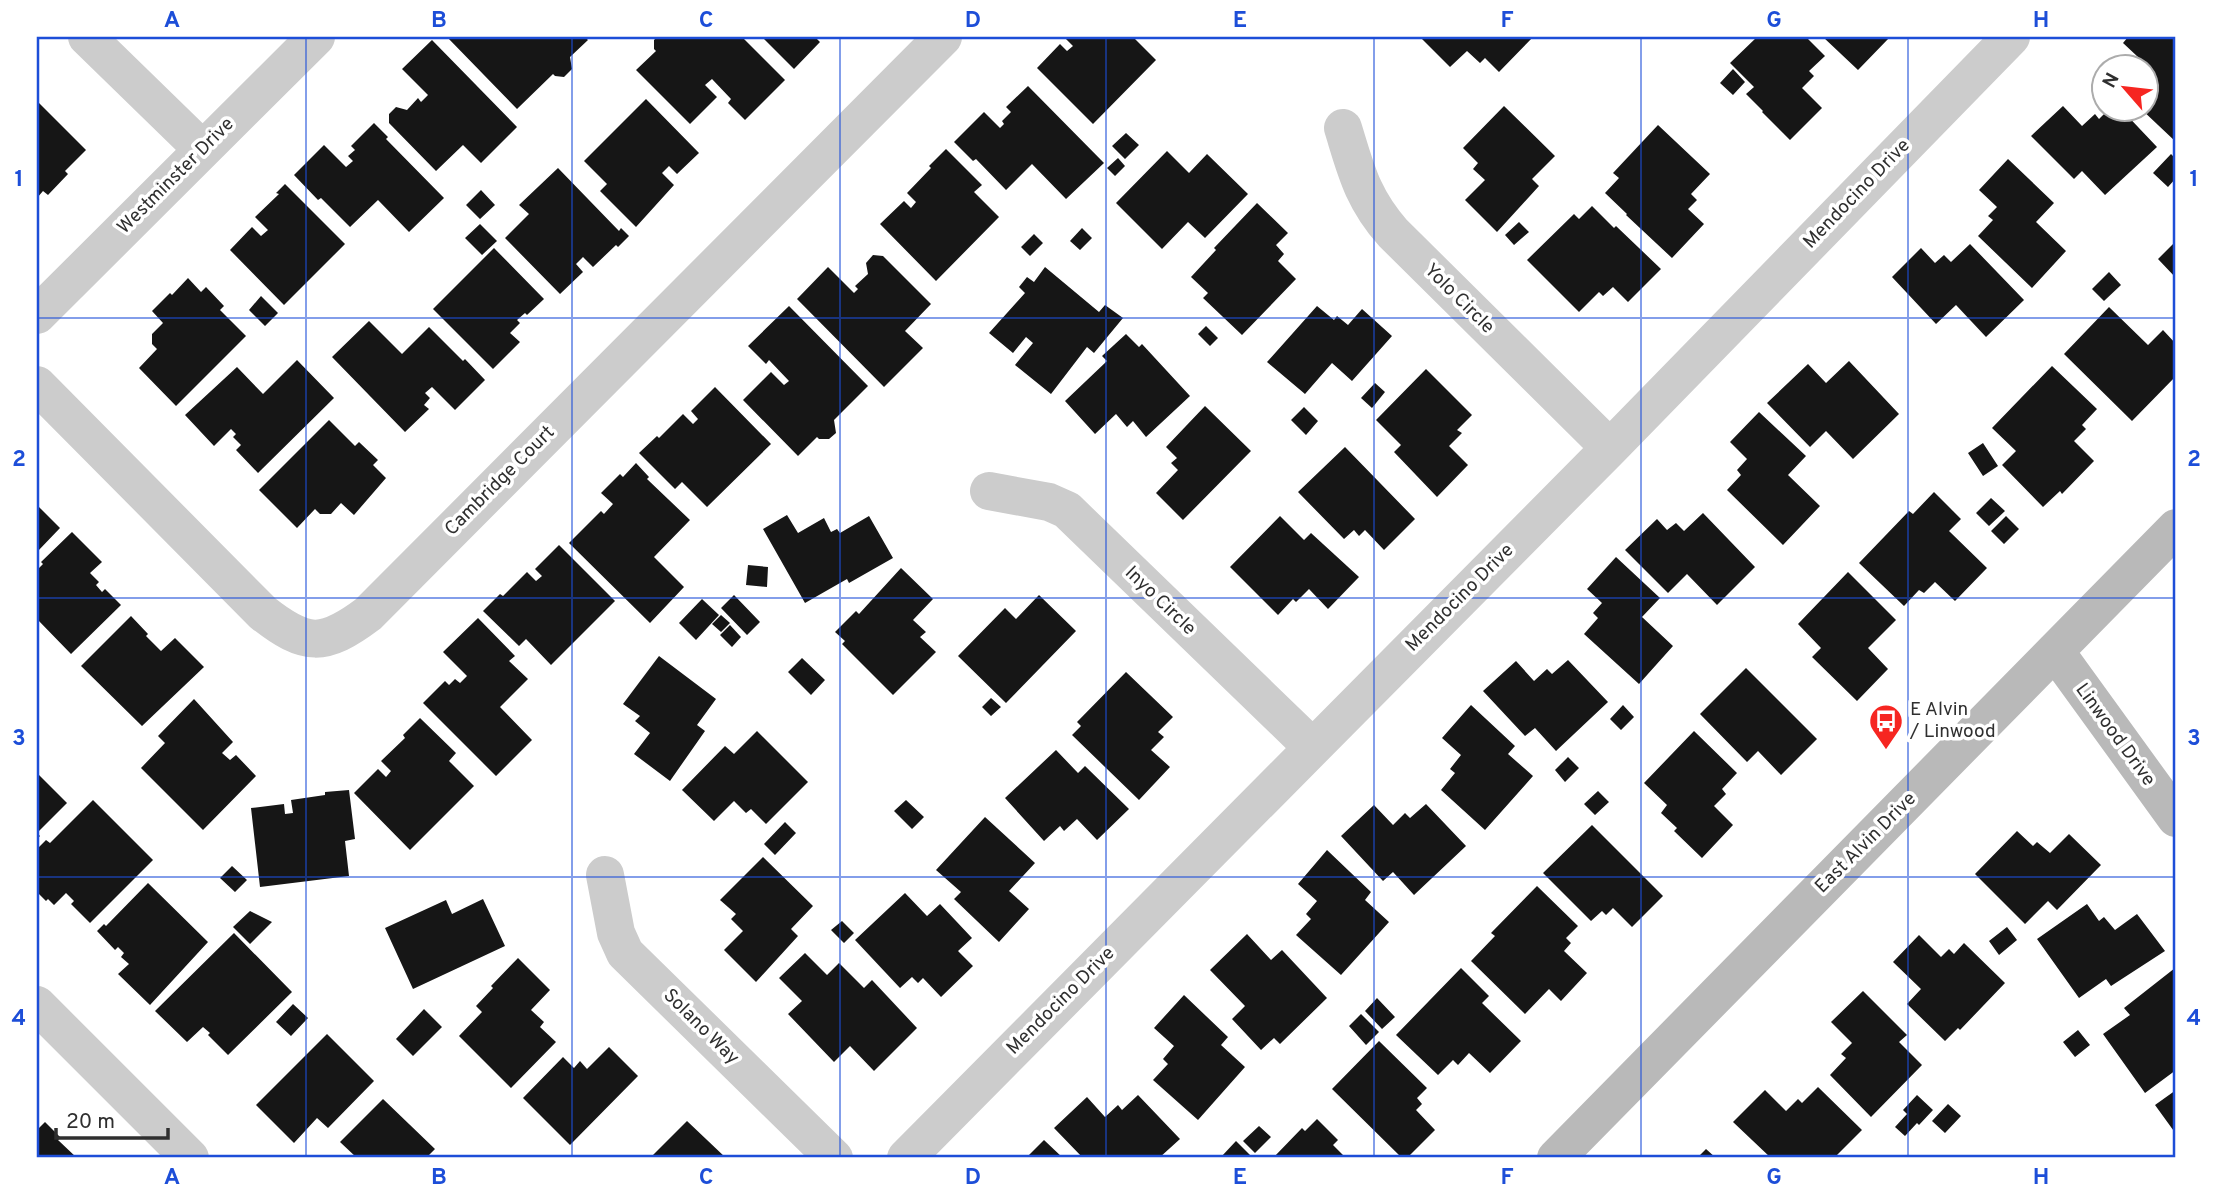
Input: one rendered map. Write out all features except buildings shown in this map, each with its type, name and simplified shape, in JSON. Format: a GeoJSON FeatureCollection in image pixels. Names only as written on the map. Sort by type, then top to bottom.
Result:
{"type":"FeatureCollection","features":[{"type":"Feature","properties":{"kind":"main road","name":"East Alvin Drive"},"geometry":{"type":"LineString","coordinates":[[1556,1158],[2176,528]]}},
{"type":"Feature","properties":{"kind":"main road","name":"Linwood Drive"},"geometry":{"type":"LineString","coordinates":[[2054,651],[2176,818]]}},
{"type":"Feature","properties":{"kind":"street"},"geometry":{"type":"LineString","coordinates":[[87,37],[202,149]]}},
{"type":"Feature","properties":{"kind":"street","name":"Westminster Drive"},"geometry":{"type":"LineString","coordinates":[[37,315],[316,37]]}},
{"type":"Feature","properties":{"kind":"street","name":"Cambridge Court"},"geometry":{"type":"LineString","coordinates":[[37,386],[263,613],[281,628],[298,637],[331,637],[348,629],[368,614],[943,37]]}},
{"type":"Feature","properties":{"kind":"street","name":"Mendocino Drive"},"geometry":{"type":"LineString","coordinates":[[906,1158],[1610,448],[2011,37]]}},
{"type":"Feature","properties":{"kind":"street","name":"Yolo Circle"},"geometry":{"type":"LineString","coordinates":[[1343,128],[1360,184],[1376,214],[1610,448]]}},
{"type":"Feature","properties":{"kind":"street","name":"Inyo Circle"},"geometry":{"type":"LineString","coordinates":[[989,491],[1049,502],[1067,510],[1312,747]]}},
{"type":"Feature","properties":{"kind":"street","name":"Solano Way"},"geometry":{"type":"LineString","coordinates":[[605,875],[616,933],[625,953],[834,1158]]}},
{"type":"Feature","properties":{"kind":"street"},"geometry":{"type":"LineString","coordinates":[[37,1005],[190,1158]]}},
{"type":"Feature","properties":{"kind":"place","name":"E Alvin / Linwood"},"geometry":{"type":"Point","coordinates":[1886,751]}}]}
